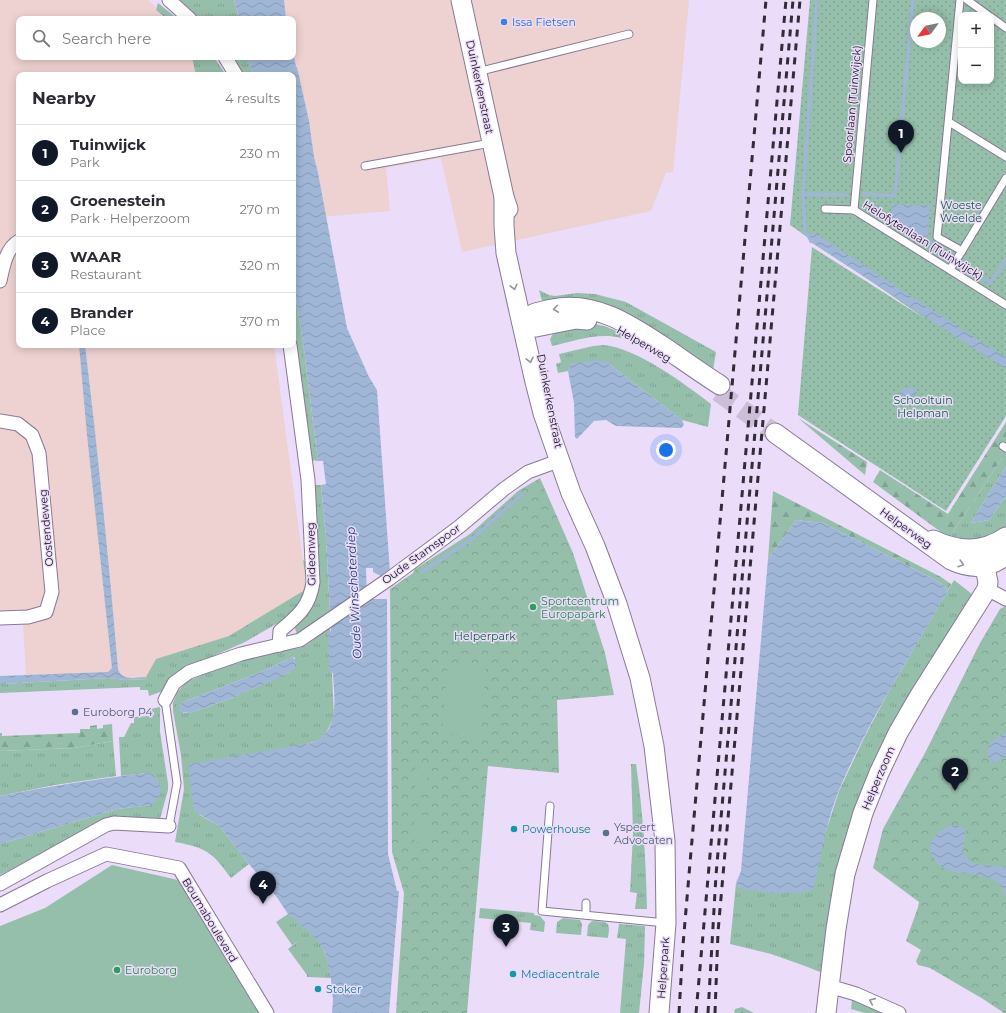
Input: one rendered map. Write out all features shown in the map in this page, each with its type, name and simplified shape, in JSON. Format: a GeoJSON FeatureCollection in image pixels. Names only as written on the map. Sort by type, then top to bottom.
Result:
{"type":"FeatureCollection","features":[{"type":"Feature","properties":{"kind":"main road","name":"Duinkerkenstraat"},"geometry":{"type":"LineString","coordinates":[[461,0],[504,197],[514,229],[530,321],[528,355],[543,413],[561,460]]}},
{"type":"Feature","properties":{"kind":"main road","name":"Helperweg"},"geometry":{"type":"LineString","coordinates":[[530,321],[576,319],[595,321],[614,327],[719,389]]}},
{"type":"Feature","properties":{"kind":"main road","name":"Helperweg"},"geometry":{"type":"LineString","coordinates":[[775,429],[944,556],[964,566],[983,557]]}},
{"type":"Feature","properties":{"kind":"main road","name":"Helperpark"},"geometry":{"type":"LineString","coordinates":[[561,460],[572,493],[595,546],[617,604],[640,678],[657,764],[665,841],[666,922],[659,1013]]}},
{"type":"Feature","properties":{"kind":"main road"},"geometry":{"type":"LineString","coordinates":[[983,557],[999,542],[1006,538]]}},
{"type":"Feature","properties":{"kind":"main road"},"geometry":{"type":"LineString","coordinates":[[983,557],[993,563],[1006,555]]}},
{"type":"Feature","properties":{"kind":"main road"},"geometry":{"type":"LineString","coordinates":[[983,557],[988,582],[987,590]]}},
{"type":"Feature","properties":{"kind":"main road","name":"Helperzoom"},"geometry":{"type":"LineString","coordinates":[[826,1013],[836,929],[845,874],[858,827],[874,786],[898,733],[916,701],[987,590]]}},
{"type":"Feature","properties":{"kind":"street"},"geometry":{"type":"LineString","coordinates":[[169,0],[187,16]]}},
{"type":"Feature","properties":{"kind":"street"},"geometry":{"type":"LineString","coordinates":[[228,60],[234,72]]}},
{"type":"Feature","properties":{"kind":"street"},"geometry":{"type":"LineString","coordinates":[[0,281],[4,264],[13,244],[16,242]]}},
{"type":"Feature","properties":{"kind":"street","name":"Gideonweg"},"geometry":{"type":"LineString","coordinates":[[279,645],[280,631],[303,611],[310,597],[313,582],[308,480],[290,348]]}},
{"type":"Feature","properties":{"kind":"street","name":"Oostendeweg"},"geometry":{"type":"LineString","coordinates":[[0,421],[18,424],[32,434],[39,453],[52,592],[46,612],[28,617],[0,618]]}},
{"type":"Feature","properties":{"kind":"street","name":"Oude Stamspoor"},"geometry":{"type":"LineString","coordinates":[[279,645],[300,640],[324,622],[389,579],[459,527],[504,489],[528,472],[561,460]]}},
{"type":"Feature","properties":{"kind":"street"},"geometry":{"type":"LineString","coordinates":[[987,590],[1006,599]]}},
{"type":"Feature","properties":{"kind":"street"},"geometry":{"type":"LineString","coordinates":[[165,700],[174,683],[189,672],[240,654],[279,645]]}},
{"type":"Feature","properties":{"kind":"street"},"geometry":{"type":"LineString","coordinates":[[0,884],[106,825],[114,823],[169,826]]}},
{"type":"Feature","properties":{"kind":"street","name":"Boumaboulevard"},"geometry":{"type":"LineString","coordinates":[[0,905],[47,881],[106,854],[179,868],[267,1013]]}},
{"type":"Feature","properties":{"kind":"street"},"geometry":{"type":"LineString","coordinates":[[829,986],[856,994],[899,1013]]}},
{"type":"Feature","properties":{"kind":"lane","name":"Spoorlaan (Tuinwijck)"},"geometry":{"type":"LineString","coordinates":[[854,210],[873,0]]}},
{"type":"Feature","properties":{"kind":"lane"},"geometry":{"type":"LineString","coordinates":[[960,0],[937,237],[962,251]]}},
{"type":"Feature","properties":{"kind":"lane"},"geometry":{"type":"LineString","coordinates":[[967,0],[984,12]]}},
{"type":"Feature","properties":{"kind":"lane"},"geometry":{"type":"LineString","coordinates":[[994,19],[1006,28]]}},
{"type":"Feature","properties":{"kind":"lane"},"geometry":{"type":"LineString","coordinates":[[477,72],[629,34]]}},
{"type":"Feature","properties":{"kind":"lane"},"geometry":{"type":"LineString","coordinates":[[948,122],[1006,157]]}},
{"type":"Feature","properties":{"kind":"lane"},"geometry":{"type":"LineString","coordinates":[[365,166],[492,142]]}},
{"type":"Feature","properties":{"kind":"lane"},"geometry":{"type":"LineString","coordinates":[[950,269],[1006,178]]}},
{"type":"Feature","properties":{"kind":"lane","name":"Helofytenlaan (Tuinwijck)"},"geometry":{"type":"LineString","coordinates":[[825,209],[854,210],[1006,305]]}},
{"type":"Feature","properties":{"kind":"lane"},"geometry":{"type":"LineString","coordinates":[[165,700],[177,783],[169,826]]}},
{"type":"Feature","properties":{"kind":"lane","name":"Helperpark"},"geometry":{"type":"LineString","coordinates":[[550,806],[542,911],[666,922]]}},
{"type":"Feature","properties":{"kind":"lane"},"geometry":{"type":"LineString","coordinates":[[586,903],[586,915]]}},
{"type":"Feature","properties":{"kind":"shaded area"},"geometry":{"type":"Polygon","coordinates":[[[0,0],[148,0],[165,16],[16,16],[16,60],[210,60],[218,72],[16,72],[16,348],[274,348],[306,583],[303,591],[230,637],[146,678],[26,678],[23,622],[0,622],[0,0]]]}},
{"type":"Feature","properties":{"kind":"shaded area"},"geometry":{"type":"Polygon","coordinates":[[[272,0],[689,0],[673,172],[666,173],[651,211],[462,252],[441,158],[386,168],[390,211],[322,217],[296,90],[296,72],[293,72],[293,60],[296,60],[296,16],[277,16],[272,0]]]}},
{"type":"Feature","properties":{"kind":"green space"},"geometry":{"type":"Polygon","coordinates":[[[178,0],[234,0],[238,16],[197,16],[178,0]]]}},
{"type":"Feature","properties":{"kind":"green space"},"geometry":{"type":"Polygon","coordinates":[[[810,0],[1006,0],[1006,416],[946,511],[798,415],[812,247],[924,318],[790,225],[810,0]]]}},
{"type":"Feature","properties":{"kind":"green space"},"geometry":{"type":"Polygon","coordinates":[[[158,3],[174,16],[163,16],[156,10],[158,3]]]}},
{"type":"Feature","properties":{"kind":"green space"},"geometry":{"type":"Polygon","coordinates":[[[193,60],[216,60],[224,72],[195,72],[193,60]]]}},
{"type":"Feature","properties":{"kind":"green space"},"geometry":{"type":"Polygon","coordinates":[[[236,60],[249,60],[252,72],[242,72],[236,60]]]}},
{"type":"Feature","properties":{"kind":"green space"},"geometry":{"type":"Polygon","coordinates":[[[539,290],[555,296],[577,293],[595,294],[626,302],[716,352],[712,377],[634,321],[550,304],[542,301],[539,290]]]}},
{"type":"Feature","properties":{"kind":"green space"},"geometry":{"type":"Polygon","coordinates":[[[296,299],[318,461],[310,460],[295,348],[296,299]]]}},
{"type":"Feature","properties":{"kind":"green space"},"geometry":{"type":"Polygon","coordinates":[[[595,324],[607,327],[623,334],[621,338],[612,336],[595,337],[552,346],[550,339],[554,332],[595,324]]]}},
{"type":"Feature","properties":{"kind":"green space"},"geometry":{"type":"Polygon","coordinates":[[[603,345],[616,347],[644,359],[674,377],[711,404],[708,427],[682,420],[608,363],[571,364],[568,371],[558,373],[556,364],[561,362],[559,354],[603,345]]]}},
{"type":"Feature","properties":{"kind":"green space"},"geometry":{"type":"Polygon","coordinates":[[[798,418],[867,462],[865,475],[798,418]]]}},
{"type":"Feature","properties":{"kind":"green space"},"geometry":{"type":"Polygon","coordinates":[[[1006,422],[1006,452],[949,538],[873,482],[880,470],[948,514],[1006,422]]]}},
{"type":"Feature","properties":{"kind":"green space"},"geometry":{"type":"Polygon","coordinates":[[[1006,452],[1006,466],[971,523],[989,520],[1006,496],[1006,532],[984,540],[949,538],[1006,452]]]}},
{"type":"Feature","properties":{"kind":"green space","name":"Helperpark"},"geometry":{"type":"Polygon","coordinates":[[[540,478],[573,553],[605,653],[614,695],[557,700],[559,773],[488,766],[467,1013],[396,1013],[404,893],[392,852],[390,589],[413,573],[415,569],[470,534],[518,491],[540,478]]]}},
{"type":"Feature","properties":{"kind":"green space"},"geometry":{"type":"Polygon","coordinates":[[[313,485],[321,485],[326,538],[330,614],[297,634],[295,628],[309,611],[313,485]]]}},
{"type":"Feature","properties":{"kind":"green space"},"geometry":{"type":"Polygon","coordinates":[[[773,491],[941,577],[951,584],[947,592],[945,586],[936,580],[823,523],[796,520],[768,559],[773,491]]]}},
{"type":"Feature","properties":{"kind":"green space"},"geometry":{"type":"Polygon","coordinates":[[[303,560],[308,564],[309,586],[302,603],[285,619],[245,642],[179,671],[168,681],[163,691],[149,696],[148,690],[140,690],[140,687],[0,693],[0,684],[109,678],[126,680],[147,679],[146,677],[156,659],[229,636],[303,591],[306,582],[303,560]]]}},
{"type":"Feature","properties":{"kind":"green space"},"geometry":{"type":"Polygon","coordinates":[[[954,580],[972,594],[902,711],[823,971],[820,972],[771,954],[730,944],[736,883],[740,888],[826,831],[839,791],[864,738],[889,691],[954,580]]]}},
{"type":"Feature","properties":{"kind":"green space"},"geometry":{"type":"Polygon","coordinates":[[[1006,606],[1006,1013],[1004,1013],[930,968],[918,965],[916,961],[921,950],[906,941],[919,902],[873,868],[883,829],[925,753],[980,643],[1000,609],[1006,606]]]}},
{"type":"Feature","properties":{"kind":"green space"},"geometry":{"type":"Polygon","coordinates":[[[330,625],[334,717],[325,735],[319,740],[191,780],[194,808],[200,815],[219,826],[249,864],[231,878],[219,862],[208,852],[195,846],[175,842],[184,789],[181,755],[173,711],[173,703],[177,693],[188,681],[229,664],[290,647],[301,648],[312,642],[330,625]],[[293,657],[263,671],[186,701],[183,713],[190,713],[232,698],[290,672],[295,658],[293,657]]]}},
{"type":"Feature","properties":{"kind":"green space"},"geometry":{"type":"Polygon","coordinates":[[[448,663],[486,666],[480,736],[442,733],[448,663]]]}},
{"type":"Feature","properties":{"kind":"green space"},"geometry":{"type":"Polygon","coordinates":[[[160,707],[160,732],[168,790],[160,819],[108,821],[0,875],[0,844],[117,809],[151,805],[147,773],[121,776],[119,737],[124,737],[131,723],[134,723],[134,717],[150,716],[150,709],[160,707]]]}},
{"type":"Feature","properties":{"kind":"green space"},"geometry":{"type":"Polygon","coordinates":[[[112,724],[113,741],[74,748],[0,751],[0,733],[2,733],[2,736],[80,733],[80,729],[90,729],[90,726],[97,725],[97,729],[103,728],[103,725],[112,724]]]}},
{"type":"Feature","properties":{"kind":"green space"},"geometry":{"type":"Polygon","coordinates":[[[113,741],[116,776],[55,785],[0,796],[0,751],[74,748],[113,741]]]}},
{"type":"Feature","properties":{"kind":"green space"},"geometry":{"type":"Polygon","coordinates":[[[631,764],[636,764],[641,800],[647,909],[635,909],[637,893],[630,892],[633,834],[631,764]]]}},
{"type":"Feature","properties":{"kind":"green space"},"geometry":{"type":"Polygon","coordinates":[[[425,767],[430,793],[416,795],[413,769],[425,767]]]}},
{"type":"Feature","properties":{"kind":"green space"},"geometry":{"type":"Polygon","coordinates":[[[428,815],[428,842],[415,842],[414,816],[428,815]]]}},
{"type":"Feature","properties":{"kind":"green space","name":"Euroborg"},"geometry":{"type":"Polygon","coordinates":[[[112,865],[178,880],[260,1013],[0,1013],[0,926],[45,908],[112,865]]]}},
{"type":"Feature","properties":{"kind":"green space"},"geometry":{"type":"Polygon","coordinates":[[[480,908],[534,913],[534,915],[540,916],[545,922],[544,932],[530,930],[531,923],[479,918],[480,908]]]}},
{"type":"Feature","properties":{"kind":"green space"},"geometry":{"type":"Polygon","coordinates":[[[288,914],[304,926],[319,941],[326,956],[331,978],[307,977],[288,949],[298,941],[292,945],[276,922],[288,914]]]}},
{"type":"Feature","properties":{"kind":"green space"},"geometry":{"type":"Polygon","coordinates":[[[563,918],[580,920],[582,924],[581,935],[556,933],[557,922],[563,918]]]}},
{"type":"Feature","properties":{"kind":"green space"},"geometry":{"type":"Polygon","coordinates":[[[592,921],[605,922],[608,925],[608,938],[587,936],[588,925],[592,921]]]}},
{"type":"Feature","properties":{"kind":"green space"},"geometry":{"type":"Polygon","coordinates":[[[619,924],[645,926],[644,964],[639,1013],[620,1013],[626,939],[617,938],[619,924]]]}},
{"type":"Feature","properties":{"kind":"green space"},"geometry":{"type":"Polygon","coordinates":[[[852,1000],[858,1001],[884,1013],[865,1013],[851,1009],[852,1000]]]}},
{"type":"Feature","properties":{"kind":"green space"},"geometry":{"type":"Polygon","coordinates":[[[742,1007],[754,1013],[734,1013],[735,1009],[742,1007]]]}},
{"type":"Feature","properties":{"kind":"water"},"geometry":{"type":"Polygon","coordinates":[[[234,0],[284,0],[286,16],[238,16],[234,0]]]}},
{"type":"Feature","properties":{"kind":"water","name":"Oude Winschoterdiep"},"geometry":{"type":"Polygon","coordinates":[[[249,60],[295,60],[309,121],[314,157],[347,328],[369,377],[377,390],[390,572],[381,576],[373,572],[373,568],[366,568],[367,599],[387,599],[388,854],[397,891],[399,891],[389,1013],[332,1013],[333,999],[331,979],[325,952],[320,944],[312,934],[288,914],[276,896],[219,826],[196,812],[192,797],[189,764],[311,743],[321,738],[327,731],[334,714],[333,673],[329,672],[328,632],[331,631],[326,538],[321,485],[326,484],[323,461],[318,461],[296,299],[296,72],[252,72],[249,60]]]}},
{"type":"Feature","properties":{"kind":"water"},"geometry":{"type":"Polygon","coordinates":[[[892,204],[930,206],[927,241],[892,220],[892,204]]]}},
{"type":"Feature","properties":{"kind":"water"},"geometry":{"type":"Polygon","coordinates":[[[805,233],[816,234],[1006,358],[1006,369],[810,243],[805,233]]]}},
{"type":"Feature","properties":{"kind":"water"},"geometry":{"type":"Polygon","coordinates":[[[79,348],[85,348],[103,507],[118,669],[123,676],[130,678],[146,677],[147,679],[126,680],[109,678],[0,684],[0,676],[108,672],[112,668],[79,348]]]}},
{"type":"Feature","properties":{"kind":"water"},"geometry":{"type":"Polygon","coordinates":[[[598,360],[608,363],[682,420],[684,425],[681,428],[616,426],[606,420],[594,421],[577,439],[575,437],[574,403],[568,371],[571,364],[598,360]]]}},
{"type":"Feature","properties":{"kind":"water"},"geometry":{"type":"Polygon","coordinates":[[[911,387],[918,391],[918,393],[907,397],[902,396],[899,393],[902,389],[911,387]]]}},
{"type":"Feature","properties":{"kind":"water"},"geometry":{"type":"Polygon","coordinates":[[[1006,466],[1006,496],[989,520],[971,523],[1006,466]]]}},
{"type":"Feature","properties":{"kind":"water"},"geometry":{"type":"Polygon","coordinates":[[[796,520],[823,523],[936,580],[945,586],[947,592],[876,714],[850,764],[834,802],[813,890],[794,893],[777,893],[740,888],[736,883],[741,871],[768,559],[796,520]]]}},
{"type":"Feature","properties":{"kind":"water"},"geometry":{"type":"Polygon","coordinates":[[[293,657],[296,662],[295,668],[278,678],[232,698],[190,713],[180,712],[180,705],[186,701],[263,671],[293,657]]]}},
{"type":"Feature","properties":{"kind":"water"},"geometry":{"type":"Polygon","coordinates":[[[1006,733],[1006,756],[996,762],[990,761],[988,751],[990,744],[1006,733]]]}},
{"type":"Feature","properties":{"kind":"water"},"geometry":{"type":"Polygon","coordinates":[[[147,773],[155,777],[161,790],[157,801],[151,805],[117,809],[0,844],[0,796],[74,783],[147,773]]]}},
{"type":"Feature","properties":{"kind":"water"},"geometry":{"type":"Polygon","coordinates":[[[951,825],[960,826],[966,831],[962,852],[970,862],[981,865],[1006,867],[1006,897],[1002,887],[996,881],[978,875],[945,869],[933,857],[930,852],[931,842],[935,836],[951,825]]]}},
{"type":"Feature","properties":{"kind":"waterway"},"geometry":{"type":"LineString","coordinates":[[809,236],[805,233],[803,194],[817,0]]}},
{"type":"Feature","properties":{"kind":"waterway"},"geometry":{"type":"LineString","coordinates":[[864,194],[895,196],[913,0]]}},
{"type":"Feature","properties":{"kind":"waterway"},"geometry":{"type":"LineString","coordinates":[[803,194],[846,195]]}},
{"type":"Feature","properties":{"kind":"waterway"},"geometry":{"type":"LineString","coordinates":[[927,241],[951,256]]}},
{"type":"Feature","properties":{"kind":"waterway"},"geometry":{"type":"LineString","coordinates":[[964,264],[990,283],[1006,259]]}},
{"type":"Feature","properties":{"kind":"waterway"},"geometry":{"type":"LineString","coordinates":[[422,572],[472,539],[522,494]]}},
{"type":"Feature","properties":{"kind":"tunnel"},"geometry":{"type":"LineString","coordinates":[[718,392],[775,433]]}},
{"type":"Feature","properties":{"kind":"railway"},"geometry":{"type":"LineString","coordinates":[[679,1013],[690,863],[766,0]]}},
{"type":"Feature","properties":{"kind":"railway"},"geometry":{"type":"LineString","coordinates":[[696,1013],[786,0]]}},
{"type":"Feature","properties":{"kind":"railway"},"geometry":{"type":"LineString","coordinates":[[708,1013],[716,875],[793,0]]}},
{"type":"Feature","properties":{"kind":"railway"},"geometry":{"type":"LineString","coordinates":[[715,1013],[718,932],[800,0]]}},
{"type":"Feature","properties":{"kind":"place","name":"Issa Fietsen"},"geometry":{"type":"Point","coordinates":[504,22]}},
{"type":"Feature","properties":{"kind":"place","name":"Tuinwijck"},"geometry":{"type":"Point","coordinates":[901,153]}},
{"type":"Feature","properties":{"kind":"place","name":"Sportcentrum Europapark"},"geometry":{"type":"Point","coordinates":[533,607]}},
{"type":"Feature","properties":{"kind":"place","name":"Euroborg P4"},"geometry":{"type":"Point","coordinates":[75,712]}},
{"type":"Feature","properties":{"kind":"place","name":"Groenestein"},"geometry":{"type":"Point","coordinates":[955,791]}},
{"type":"Feature","properties":{"kind":"place","name":"Powerhouse"},"geometry":{"type":"Point","coordinates":[514,829]}},
{"type":"Feature","properties":{"kind":"place","name":"Yspeert Advocaten"},"geometry":{"type":"Point","coordinates":[606,833]}},
{"type":"Feature","properties":{"kind":"place","name":"Brander"},"geometry":{"type":"Point","coordinates":[263,904]}},
{"type":"Feature","properties":{"kind":"place","name":"WAAR"},"geometry":{"type":"Point","coordinates":[506,947]}},
{"type":"Feature","properties":{"kind":"place","name":"Euroborg"},"geometry":{"type":"Point","coordinates":[117,970]}},
{"type":"Feature","properties":{"kind":"place","name":"Mediacentrale"},"geometry":{"type":"Point","coordinates":[513,974]}},
{"type":"Feature","properties":{"kind":"place","name":"Stoker"},"geometry":{"type":"Point","coordinates":[318,989]}},
{"type":"Feature","properties":{"kind":"park label","name":"Woeste Weelde"},"geometry":{"type":"Point","coordinates":[961,211]}},
{"type":"Feature","properties":{"kind":"park label","name":"Schooltuin Helpman"},"geometry":{"type":"Point","coordinates":[923,406]}}]}
